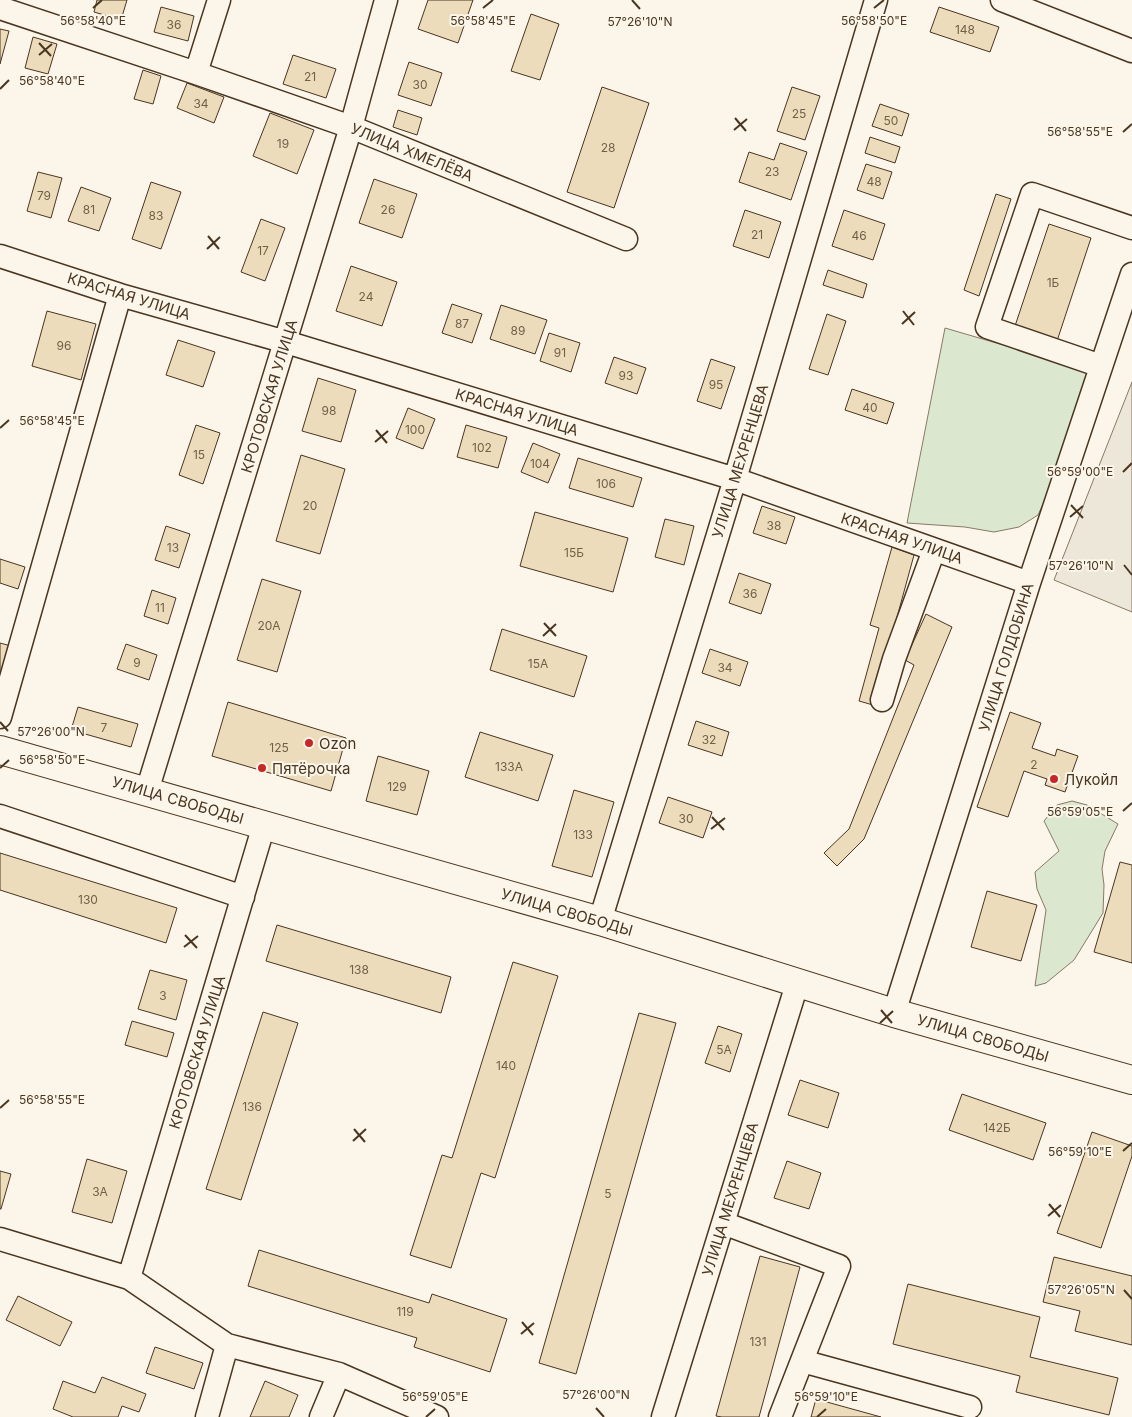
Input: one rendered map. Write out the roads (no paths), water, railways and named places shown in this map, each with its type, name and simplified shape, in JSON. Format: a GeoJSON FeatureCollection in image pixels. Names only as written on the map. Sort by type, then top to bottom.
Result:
{"type":"FeatureCollection","features":[{"type":"Feature","properties":{"kind":"main road","name":"УЛИЦА СВОБОДЫ"},"geometry":{"type":"LineString","coordinates":[[0,750],[600,921],[894,1012],[1132,1080]]}},
{"type":"Feature","properties":{"kind":"street"},"geometry":{"type":"LineString","coordinates":[[196,73],[219,0]]}},
{"type":"Feature","properties":{"kind":"street","name":"КРОТОВСКАЯ УЛИЦА"},"geometry":{"type":"LineString","coordinates":[[146,791],[286,342],[351,127],[386,0]]}},
{"type":"Feature","properties":{"kind":"street","name":"УЛИЦА МЕХРЕНЦЕВА"},"geometry":{"type":"LineString","coordinates":[[600,921],[735,479],[876,0]]}},
{"type":"Feature","properties":{"kind":"street"},"geometry":{"type":"LineString","coordinates":[[1002,0],[1132,51]]}},
{"type":"Feature","properties":{"kind":"street","name":"УЛИЦА ХМЕЛЁВА"},"geometry":{"type":"LineString","coordinates":[[0,8],[351,127],[626,239]]}},
{"type":"Feature","properties":{"kind":"street"},"geometry":{"type":"LineString","coordinates":[[1101,366],[987,328],[1032,194],[1132,228]]}},
{"type":"Feature","properties":{"kind":"street","name":"КРАСНАЯ УЛИЦА"},"geometry":{"type":"LineString","coordinates":[[0,256],[120,295],[286,342],[735,479],[1029,583]]}},
{"type":"Feature","properties":{"kind":"street","name":"УЛИЦА ГОЛДОБИНА"},"geometry":{"type":"LineString","coordinates":[[894,1012],[1029,583],[1132,274]]}},
{"type":"Feature","properties":{"kind":"street"},"geometry":{"type":"LineString","coordinates":[[0,717],[120,295]]}},
{"type":"Feature","properties":{"kind":"street"},"geometry":{"type":"LineString","coordinates":[[882,700],[894,659],[934,550]]}},
{"type":"Feature","properties":{"kind":"street"},"geometry":{"type":"LineString","coordinates":[[0,816],[243,897]]}},
{"type":"Feature","properties":{"kind":"street","name":"КРОТОВСКАЯ УЛИЦА"},"geometry":{"type":"LineString","coordinates":[[129,1278],[264,825]]}},
{"type":"Feature","properties":{"kind":"street","name":"УЛИЦА МЕХРЕНЦЕВА"},"geometry":{"type":"LineString","coordinates":[[663,1417],[798,981]]}},
{"type":"Feature","properties":{"kind":"street"},"geometry":{"type":"LineString","coordinates":[[723,1223],[839,1266],[780,1417]]}},
{"type":"Feature","properties":{"kind":"street"},"geometry":{"type":"LineString","coordinates":[[0,1239],[129,1278],[227,1345],[339,1374],[437,1417]]}},
{"type":"Feature","properties":{"kind":"street"},"geometry":{"type":"LineString","coordinates":[[206,1417],[227,1345]]}},
{"type":"Feature","properties":{"kind":"street"},"geometry":{"type":"LineString","coordinates":[[802,1361],[970,1407]]}},
{"type":"Feature","properties":{"kind":"street"},"geometry":{"type":"LineString","coordinates":[[321,1417],[339,1374]]}},
{"type":"Feature","properties":{"kind":"place","name":"Ozon"},"geometry":{"type":"Point","coordinates":[309,743]}},
{"type":"Feature","properties":{"kind":"place","name":"Пятёрочка"},"geometry":{"type":"Point","coordinates":[262,768]}},
{"type":"Feature","properties":{"kind":"place","name":"Лукойл"},"geometry":{"type":"Point","coordinates":[1054,779]}}]}
